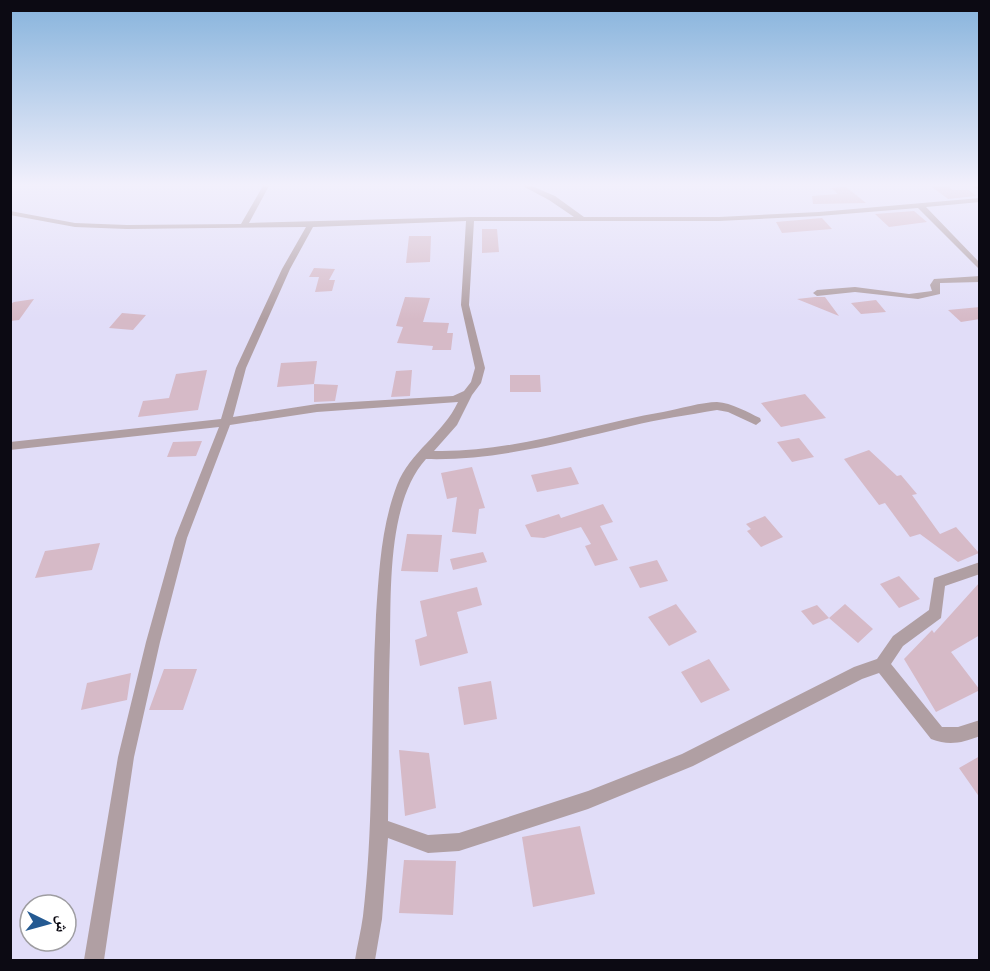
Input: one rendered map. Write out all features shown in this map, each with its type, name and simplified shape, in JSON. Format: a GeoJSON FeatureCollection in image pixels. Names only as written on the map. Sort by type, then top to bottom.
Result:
{"type":"FeatureCollection","features":[{"type":"Feature","properties":{"kind":"street"},"geometry":{"type":"LineString","coordinates":[[94,960],[126,757],[153,642],[181,538],[226,422],[237,378],[286,269],[309,229]]}},
{"type":"Feature","properties":{"kind":"street"},"geometry":{"type":"LineString","coordinates":[[365,960],[373,924],[378,826],[379,686],[388,557],[402,486],[409,472],[453,422],[468,393],[476,383],[480,368],[465,305],[469,229]]}},
{"type":"Feature","properties":{"kind":"street"},"geometry":{"type":"LineString","coordinates":[[943,229],[980,268]]}},
{"type":"Feature","properties":{"kind":"street"},"geometry":{"type":"LineString","coordinates":[[818,293],[862,290],[896,295],[932,294],[937,292],[934,285],[937,281],[980,279]]}},
{"type":"Feature","properties":{"kind":"street"},"geometry":{"type":"LineString","coordinates":[[10,446],[194,427],[317,408],[455,399],[468,393]]}},
{"type":"Feature","properties":{"kind":"street"},"geometry":{"type":"LineString","coordinates":[[423,455],[445,457],[509,451],[631,422],[717,406],[731,409],[756,421]]}},
{"type":"Feature","properties":{"kind":"street"},"geometry":{"type":"LineString","coordinates":[[378,826],[428,844],[459,842],[588,800],[687,760],[848,678],[882,665],[897,641],[936,613],[939,582],[980,568]]}},
{"type":"Feature","properties":{"kind":"street"},"geometry":{"type":"LineString","coordinates":[[882,665],[937,734],[954,737],[980,728]]}},
{"type":"Feature","properties":{"kind":"building"},"geometry":{"type":"Polygon","coordinates":[[[482,229],[497,229],[499,252],[482,253],[482,229]]]}},
{"type":"Feature","properties":{"kind":"building"},"geometry":{"type":"Polygon","coordinates":[[[780,229],[828,229],[782,233],[780,229]]]}},
{"type":"Feature","properties":{"kind":"building"},"geometry":{"type":"Polygon","coordinates":[[[409,236],[431,236],[430,262],[406,263],[409,236]]]}},
{"type":"Feature","properties":{"kind":"building"},"geometry":{"type":"Polygon","coordinates":[[[314,268],[335,269],[329,280],[335,280],[332,291],[315,292],[319,277],[309,277],[314,268]]]}},
{"type":"Feature","properties":{"kind":"building"},"geometry":{"type":"Polygon","coordinates":[[[405,297],[430,298],[423,322],[449,323],[447,333],[453,333],[451,350],[432,350],[433,346],[397,343],[403,327],[396,326],[405,297]]]}},
{"type":"Feature","properties":{"kind":"building"},"geometry":{"type":"Polygon","coordinates":[[[825,297],[839,316],[797,299],[825,297]]]}},
{"type":"Feature","properties":{"kind":"building"},"geometry":{"type":"Polygon","coordinates":[[[34,299],[19,320],[10,321],[10,304],[34,299]]]}},
{"type":"Feature","properties":{"kind":"building"},"geometry":{"type":"Polygon","coordinates":[[[876,300],[886,312],[861,314],[851,303],[876,300]]]}},
{"type":"Feature","properties":{"kind":"building"},"geometry":{"type":"Polygon","coordinates":[[[980,307],[980,319],[961,322],[948,310],[980,307]]]}},
{"type":"Feature","properties":{"kind":"building"},"geometry":{"type":"Polygon","coordinates":[[[122,313],[146,315],[133,330],[109,328],[122,313]]]}},
{"type":"Feature","properties":{"kind":"building"},"geometry":{"type":"Polygon","coordinates":[[[317,361],[314,384],[277,387],[281,363],[317,361]]]}},
{"type":"Feature","properties":{"kind":"building"},"geometry":{"type":"Polygon","coordinates":[[[207,370],[198,410],[138,417],[143,401],[169,398],[176,374],[207,370]]]}},
{"type":"Feature","properties":{"kind":"building"},"geometry":{"type":"Polygon","coordinates":[[[412,370],[410,396],[391,397],[396,371],[412,370]]]}},
{"type":"Feature","properties":{"kind":"building"},"geometry":{"type":"Polygon","coordinates":[[[510,375],[540,375],[541,392],[510,392],[510,375]]]}},
{"type":"Feature","properties":{"kind":"building"},"geometry":{"type":"Polygon","coordinates":[[[314,384],[338,385],[335,401],[314,402],[314,384]]]}},
{"type":"Feature","properties":{"kind":"building"},"geometry":{"type":"Polygon","coordinates":[[[805,394],[826,418],[781,427],[761,403],[805,394]]]}},
{"type":"Feature","properties":{"kind":"building"},"geometry":{"type":"Polygon","coordinates":[[[799,438],[814,457],[792,462],[777,442],[799,438]]]}},
{"type":"Feature","properties":{"kind":"building"},"geometry":{"type":"Polygon","coordinates":[[[202,441],[196,456],[167,457],[173,442],[202,441]]]}},
{"type":"Feature","properties":{"kind":"building"},"geometry":{"type":"Polygon","coordinates":[[[869,450],[897,476],[901,475],[917,494],[912,495],[940,534],[956,527],[979,553],[958,562],[920,534],[910,537],[885,503],[879,505],[844,459],[869,450]]]}},
{"type":"Feature","properties":{"kind":"building"},"geometry":{"type":"Polygon","coordinates":[[[472,467],[485,508],[479,509],[476,534],[452,532],[457,497],[447,499],[441,473],[472,467]]]}},
{"type":"Feature","properties":{"kind":"building"},"geometry":{"type":"Polygon","coordinates":[[[571,467],[579,484],[537,492],[531,475],[571,467]]]}},
{"type":"Feature","properties":{"kind":"building"},"geometry":{"type":"Polygon","coordinates":[[[603,504],[613,522],[600,526],[618,560],[595,566],[585,546],[591,544],[581,527],[544,538],[531,537],[525,525],[559,514],[561,518],[603,504]]]}},
{"type":"Feature","properties":{"kind":"building"},"geometry":{"type":"Polygon","coordinates":[[[765,516],[783,537],[761,547],[747,531],[751,529],[746,524],[765,516]]]}},
{"type":"Feature","properties":{"kind":"building"},"geometry":{"type":"Polygon","coordinates":[[[407,534],[442,535],[438,572],[401,571],[407,534]]]}},
{"type":"Feature","properties":{"kind":"building"},"geometry":{"type":"Polygon","coordinates":[[[100,543],[92,570],[35,578],[45,551],[100,543]]]}},
{"type":"Feature","properties":{"kind":"building"},"geometry":{"type":"Polygon","coordinates":[[[483,552],[487,562],[453,570],[450,559],[483,552]]]}},
{"type":"Feature","properties":{"kind":"building"},"geometry":{"type":"Polygon","coordinates":[[[657,560],[668,581],[640,588],[629,567],[657,560]]]}},
{"type":"Feature","properties":{"kind":"building"},"geometry":{"type":"Polygon","coordinates":[[[899,576],[920,599],[899,608],[880,584],[899,576]]]}},
{"type":"Feature","properties":{"kind":"building"},"geometry":{"type":"Polygon","coordinates":[[[980,582],[980,635],[951,652],[980,690],[936,712],[904,659],[932,630],[934,633],[980,582]]]}},
{"type":"Feature","properties":{"kind":"building"},"geometry":{"type":"Polygon","coordinates":[[[477,587],[482,605],[457,612],[468,653],[420,666],[415,640],[427,636],[420,601],[477,587]]]}},
{"type":"Feature","properties":{"kind":"building"},"geometry":{"type":"Polygon","coordinates":[[[676,604],[697,632],[669,646],[648,617],[676,604]]]}},
{"type":"Feature","properties":{"kind":"building"},"geometry":{"type":"Polygon","coordinates":[[[845,604],[873,629],[858,643],[829,618],[845,604]]]}},
{"type":"Feature","properties":{"kind":"building"},"geometry":{"type":"Polygon","coordinates":[[[817,605],[829,618],[813,625],[801,611],[817,605]]]}},
{"type":"Feature","properties":{"kind":"building"},"geometry":{"type":"Polygon","coordinates":[[[709,659],[730,690],[701,703],[681,672],[709,659]]]}},
{"type":"Feature","properties":{"kind":"building"},"geometry":{"type":"Polygon","coordinates":[[[164,669],[197,669],[183,710],[149,710],[164,669]]]}},
{"type":"Feature","properties":{"kind":"building"},"geometry":{"type":"Polygon","coordinates":[[[131,673],[127,700],[81,710],[87,683],[131,673]]]}},
{"type":"Feature","properties":{"kind":"building"},"geometry":{"type":"Polygon","coordinates":[[[491,681],[497,719],[464,725],[458,687],[491,681]]]}},
{"type":"Feature","properties":{"kind":"building"},"geometry":{"type":"Polygon","coordinates":[[[399,750],[429,753],[436,808],[405,816],[399,750]]]}},
{"type":"Feature","properties":{"kind":"building"},"geometry":{"type":"Polygon","coordinates":[[[980,756],[980,798],[959,768],[980,756]]]}},
{"type":"Feature","properties":{"kind":"building"},"geometry":{"type":"Polygon","coordinates":[[[580,826],[595,894],[533,907],[522,837],[580,826]]]}},
{"type":"Feature","properties":{"kind":"building"},"geometry":{"type":"Polygon","coordinates":[[[404,860],[456,861],[453,915],[399,913],[404,860]]]}}]}
